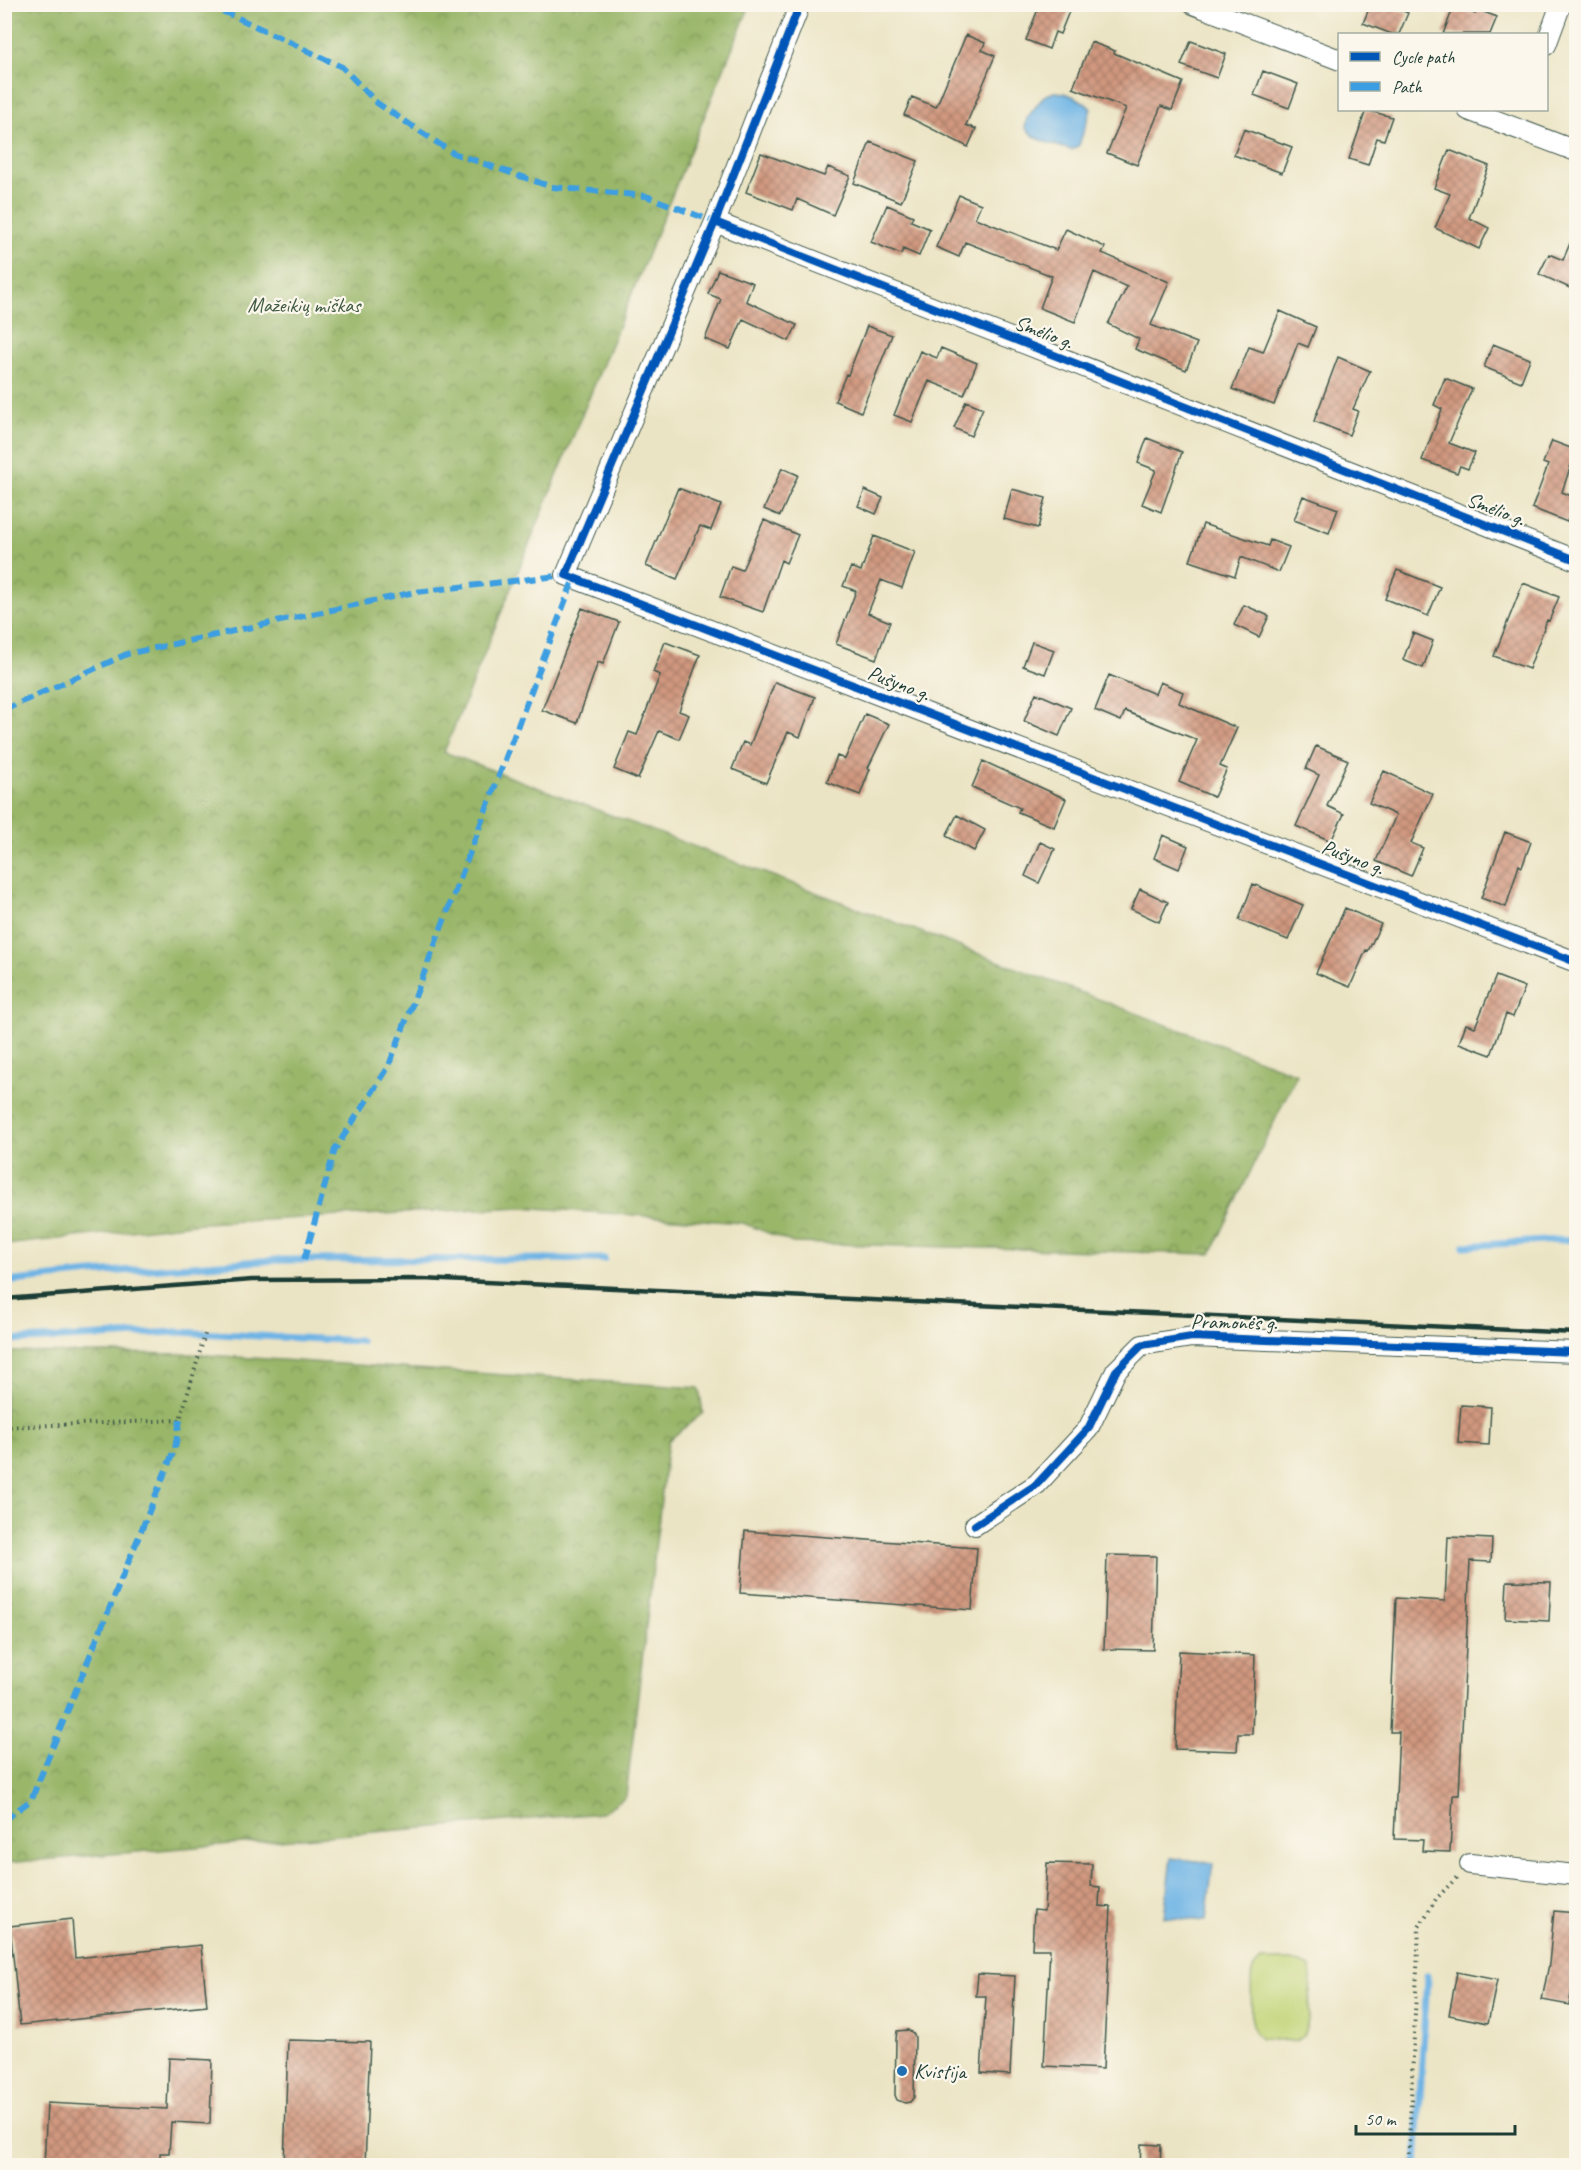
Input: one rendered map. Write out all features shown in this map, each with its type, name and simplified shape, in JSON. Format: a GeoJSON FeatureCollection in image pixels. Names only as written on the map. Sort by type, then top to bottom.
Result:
{"type":"FeatureCollection","features":[{"type":"Feature","properties":{"kind":"street"},"geometry":{"type":"LineString","coordinates":[[715,222],[800,4]]}},
{"type":"Feature","properties":{"kind":"street"},"geometry":{"type":"LineString","coordinates":[[1193,4],[1338,59]]}},
{"type":"Feature","properties":{"kind":"street"},"geometry":{"type":"LineString","coordinates":[[1548,40],[1561,4]]}},
{"type":"Feature","properties":{"kind":"street"},"geometry":{"type":"LineString","coordinates":[[1474,111],[1520,119],[1576,151]]}},
{"type":"Feature","properties":{"kind":"street","name":"Smėlio g."},"geometry":{"type":"LineString","coordinates":[[715,222],[1576,560]]}},
{"type":"Feature","properties":{"kind":"street","name":"Pušyno g."},"geometry":{"type":"LineString","coordinates":[[715,222],[566,575],[1576,962]]}},
{"type":"Feature","properties":{"kind":"street","name":"Pramonės g."},"geometry":{"type":"LineString","coordinates":[[975,1525],[1036,1484],[1088,1429],[1116,1371],[1142,1345],[1192,1337],[1576,1352]]}},
{"type":"Feature","properties":{"kind":"street"},"geometry":{"type":"LineString","coordinates":[[1470,1864],[1576,1875]]}},
{"type":"Feature","properties":{"kind":"path"},"geometry":{"type":"LineString","coordinates":[[4,1427],[180,1420],[205,1334]]}},
{"type":"Feature","properties":{"kind":"path"},"geometry":{"type":"LineString","coordinates":[[1408,2166],[1419,1927],[1436,1899],[1470,1864]]}},
{"type":"Feature","properties":{"kind":"green space","name":"Mažeikių miškas"},"geometry":{"type":"Polygon","coordinates":[[[4,5],[750,5],[444,752],[1297,1074],[1211,1254],[793,1243],[743,1223],[522,1207],[202,1223],[5,1245],[4,5]]]}},
{"type":"Feature","properties":{"kind":"green space"},"geometry":{"type":"Polygon","coordinates":[[[5,1352],[192,1354],[699,1388],[703,1413],[668,1441],[626,1796],[602,1813],[5,1863],[5,1352]]]}},
{"type":"Feature","properties":{"kind":"green space"},"geometry":{"type":"Polygon","coordinates":[[[1261,1960],[1292,1960],[1310,1967],[1309,2016],[1302,2037],[1295,2041],[1261,2039],[1252,2027],[1251,1978],[1253,1968],[1261,1960]]]}},
{"type":"Feature","properties":{"kind":"water"},"geometry":{"type":"Polygon","coordinates":[[[1054,92],[1074,97],[1091,109],[1079,145],[1072,150],[1040,140],[1025,128],[1027,118],[1044,96],[1054,92]]]}},
{"type":"Feature","properties":{"kind":"water"},"geometry":{"type":"Polygon","coordinates":[[[1171,1858],[1213,1863],[1206,1921],[1164,1917],[1171,1858]]]}},
{"type":"Feature","properties":{"kind":"building"},"geometry":{"type":"Polygon","coordinates":[[[1040,4],[1072,4],[1060,34],[1055,32],[1049,49],[1026,40],[1040,4]]]}},
{"type":"Feature","properties":{"kind":"building"},"geometry":{"type":"Polygon","coordinates":[[[1371,4],[1386,4],[1408,13],[1399,33],[1389,33],[1363,23],[1371,4]]]}},
{"type":"Feature","properties":{"kind":"building"},"geometry":{"type":"Polygon","coordinates":[[[1454,6],[1475,14],[1476,9],[1497,17],[1490,33],[1443,33],[1454,6]]]}},
{"type":"Feature","properties":{"kind":"building"},"geometry":{"type":"Polygon","coordinates":[[[966,35],[985,43],[982,50],[995,56],[966,125],[976,129],[968,147],[904,115],[912,97],[936,107],[966,35]]]}},
{"type":"Feature","properties":{"kind":"building"},"geometry":{"type":"Polygon","coordinates":[[[1191,41],[1226,54],[1217,78],[1181,65],[1191,41]]]}},
{"type":"Feature","properties":{"kind":"building"},"geometry":{"type":"Polygon","coordinates":[[[1091,42],[1183,82],[1172,110],[1161,106],[1137,165],[1107,153],[1126,108],[1073,88],[1091,42]]]}},
{"type":"Feature","properties":{"kind":"building"},"geometry":{"type":"Polygon","coordinates":[[[1263,71],[1298,84],[1289,108],[1254,95],[1263,71]]]}},
{"type":"Feature","properties":{"kind":"building"},"geometry":{"type":"Polygon","coordinates":[[[1366,111],[1392,117],[1384,140],[1377,138],[1368,165],[1349,159],[1366,111]]]}},
{"type":"Feature","properties":{"kind":"building"},"geometry":{"type":"Polygon","coordinates":[[[1244,129],[1292,147],[1282,173],[1234,155],[1244,129]]]}},
{"type":"Feature","properties":{"kind":"building"},"geometry":{"type":"Polygon","coordinates":[[[870,142],[918,161],[901,202],[854,183],[870,142]]]}},
{"type":"Feature","properties":{"kind":"building"},"geometry":{"type":"Polygon","coordinates":[[[1449,150],[1489,166],[1469,218],[1489,228],[1479,249],[1435,228],[1450,194],[1434,188],[1449,150]]]}},
{"type":"Feature","properties":{"kind":"building"},"geometry":{"type":"Polygon","coordinates":[[[761,153],[824,176],[828,167],[850,176],[833,215],[797,199],[793,210],[746,192],[761,153]]]}},
{"type":"Feature","properties":{"kind":"building"},"geometry":{"type":"Polygon","coordinates":[[[959,195],[981,204],[975,218],[1056,250],[1066,229],[1105,247],[1102,253],[1169,282],[1151,325],[1197,343],[1186,370],[1135,349],[1139,339],[1108,324],[1127,287],[1094,272],[1075,322],[1040,308],[1052,276],[965,242],[959,257],[936,247],[959,195]]]}},
{"type":"Feature","properties":{"kind":"building"},"geometry":{"type":"Polygon","coordinates":[[[887,205],[913,216],[911,221],[930,229],[919,256],[903,249],[901,254],[871,242],[887,205]]]}},
{"type":"Feature","properties":{"kind":"building"},"geometry":{"type":"Polygon","coordinates":[[[1576,229],[1576,280],[1572,289],[1539,274],[1549,254],[1563,260],[1576,229]]]}},
{"type":"Feature","properties":{"kind":"building"},"geometry":{"type":"Polygon","coordinates":[[[718,270],[753,283],[746,301],[797,325],[789,341],[743,319],[730,349],[705,339],[721,299],[708,294],[718,270]]]}},
{"type":"Feature","properties":{"kind":"building"},"geometry":{"type":"Polygon","coordinates":[[[1280,311],[1316,327],[1308,347],[1298,343],[1274,405],[1232,389],[1249,347],[1263,352],[1280,311]]]}},
{"type":"Feature","properties":{"kind":"building"},"geometry":{"type":"Polygon","coordinates":[[[867,326],[892,335],[861,412],[835,401],[867,326]]]}},
{"type":"Feature","properties":{"kind":"building"},"geometry":{"type":"Polygon","coordinates":[[[1493,344],[1530,359],[1521,382],[1484,367],[1493,344]]]}},
{"type":"Feature","properties":{"kind":"building"},"geometry":{"type":"Polygon","coordinates":[[[941,348],[977,363],[964,395],[929,381],[912,422],[894,415],[920,351],[937,358],[941,348]]]}},
{"type":"Feature","properties":{"kind":"building"},"geometry":{"type":"Polygon","coordinates":[[[1338,357],[1370,371],[1353,409],[1358,411],[1349,435],[1314,421],[1338,357]]]}},
{"type":"Feature","properties":{"kind":"building"},"geometry":{"type":"Polygon","coordinates":[[[1445,378],[1472,389],[1449,443],[1475,453],[1468,469],[1460,466],[1457,473],[1422,460],[1442,409],[1434,405],[1445,378]]]}},
{"type":"Feature","properties":{"kind":"building"},"geometry":{"type":"Polygon","coordinates":[[[966,401],[983,408],[971,436],[954,428],[966,401]]]}},
{"type":"Feature","properties":{"kind":"building"},"geometry":{"type":"Polygon","coordinates":[[[1147,438],[1182,452],[1161,512],[1142,504],[1156,470],[1138,463],[1147,438]]]}},
{"type":"Feature","properties":{"kind":"building"},"geometry":{"type":"Polygon","coordinates":[[[1552,441],[1576,450],[1562,492],[1576,498],[1567,522],[1532,508],[1548,465],[1543,463],[1552,441]]]}},
{"type":"Feature","properties":{"kind":"building"},"geometry":{"type":"Polygon","coordinates":[[[782,468],[798,475],[780,516],[764,509],[782,468]]]}},
{"type":"Feature","properties":{"kind":"building"},"geometry":{"type":"Polygon","coordinates":[[[678,488],[721,505],[711,530],[700,526],[677,579],[646,566],[678,488]]]}},
{"type":"Feature","properties":{"kind":"building"},"geometry":{"type":"Polygon","coordinates":[[[1012,489],[1046,498],[1038,528],[1004,519],[1012,489]]]}},
{"type":"Feature","properties":{"kind":"building"},"geometry":{"type":"Polygon","coordinates":[[[865,490],[883,498],[876,514],[858,506],[865,490]]]}},
{"type":"Feature","properties":{"kind":"building"},"geometry":{"type":"Polygon","coordinates":[[[1303,496],[1338,509],[1329,533],[1294,520],[1303,496]]]}},
{"type":"Feature","properties":{"kind":"building"},"geometry":{"type":"Polygon","coordinates":[[[764,520],[798,535],[786,563],[781,560],[763,612],[720,597],[731,566],[742,570],[764,520]]]}},
{"type":"Feature","properties":{"kind":"building"},"geometry":{"type":"Polygon","coordinates":[[[1203,524],[1268,546],[1270,540],[1289,547],[1279,572],[1241,557],[1235,576],[1190,561],[1203,524]]]}},
{"type":"Feature","properties":{"kind":"building"},"geometry":{"type":"Polygon","coordinates":[[[874,536],[915,552],[902,588],[881,580],[868,613],[890,622],[876,659],[836,644],[856,591],[843,586],[851,567],[861,571],[874,536]]]}},
{"type":"Feature","properties":{"kind":"building"},"geometry":{"type":"Polygon","coordinates":[[[1397,570],[1440,587],[1428,616],[1385,599],[1397,570]]]}},
{"type":"Feature","properties":{"kind":"building"},"geometry":{"type":"Polygon","coordinates":[[[1523,583],[1559,597],[1549,621],[1547,620],[1529,669],[1494,656],[1523,583]]]}},
{"type":"Feature","properties":{"kind":"building"},"geometry":{"type":"Polygon","coordinates":[[[1244,605],[1269,616],[1259,637],[1234,625],[1244,605]]]}},
{"type":"Feature","properties":{"kind":"building"},"geometry":{"type":"Polygon","coordinates":[[[582,608],[619,622],[603,664],[598,662],[577,723],[542,710],[582,608]]]}},
{"type":"Feature","properties":{"kind":"building"},"geometry":{"type":"Polygon","coordinates":[[[1413,633],[1433,641],[1423,668],[1403,660],[1413,633]]]}},
{"type":"Feature","properties":{"kind":"building"},"geometry":{"type":"Polygon","coordinates":[[[665,642],[700,655],[679,711],[689,715],[679,739],[659,731],[638,779],[614,769],[629,732],[637,735],[660,675],[653,672],[665,642]]]}},
{"type":"Feature","properties":{"kind":"building"},"geometry":{"type":"Polygon","coordinates":[[[1032,642],[1054,650],[1045,674],[1023,666],[1032,642]]]}},
{"type":"Feature","properties":{"kind":"building"},"geometry":{"type":"Polygon","coordinates":[[[1109,675],[1155,694],[1160,682],[1183,692],[1179,703],[1237,728],[1220,766],[1227,769],[1214,797],[1179,782],[1197,740],[1125,711],[1121,721],[1095,710],[1109,675]]]}},
{"type":"Feature","properties":{"kind":"building"},"geometry":{"type":"Polygon","coordinates":[[[775,682],[815,697],[800,737],[788,732],[766,783],[732,769],[743,742],[750,745],[775,682]]]}},
{"type":"Feature","properties":{"kind":"building"},"geometry":{"type":"Polygon","coordinates":[[[1036,693],[1071,708],[1059,736],[1024,721],[1036,693]]]}},
{"type":"Feature","properties":{"kind":"building"},"geometry":{"type":"Polygon","coordinates":[[[865,714],[889,724],[868,768],[870,769],[860,795],[827,782],[837,756],[845,759],[865,714]]]}},
{"type":"Feature","properties":{"kind":"building"},"geometry":{"type":"Polygon","coordinates":[[[1316,746],[1348,760],[1327,806],[1344,814],[1331,841],[1296,826],[1319,775],[1306,769],[1316,746]]]}},
{"type":"Feature","properties":{"kind":"building"},"geometry":{"type":"Polygon","coordinates":[[[983,761],[1066,799],[1054,827],[1018,812],[1020,808],[972,787],[983,761]]]}},
{"type":"Feature","properties":{"kind":"building"},"geometry":{"type":"Polygon","coordinates":[[[1384,771],[1433,794],[1411,843],[1423,848],[1411,876],[1376,861],[1396,815],[1369,803],[1384,771]]]}},
{"type":"Feature","properties":{"kind":"building"},"geometry":{"type":"Polygon","coordinates":[[[957,815],[985,830],[974,851],[946,836],[957,815]]]}},
{"type":"Feature","properties":{"kind":"building"},"geometry":{"type":"Polygon","coordinates":[[[1505,832],[1531,842],[1522,867],[1519,865],[1506,907],[1481,898],[1505,832]]]}},
{"type":"Feature","properties":{"kind":"building"},"geometry":{"type":"Polygon","coordinates":[[[1163,835],[1188,846],[1179,869],[1154,858],[1163,835]]]}},
{"type":"Feature","properties":{"kind":"building"},"geometry":{"type":"Polygon","coordinates":[[[1040,842],[1055,849],[1039,883],[1025,876],[1040,842]]]}},
{"type":"Feature","properties":{"kind":"building"},"geometry":{"type":"Polygon","coordinates":[[[1253,884],[1303,905],[1288,940],[1239,920],[1253,884]]]}},
{"type":"Feature","properties":{"kind":"building"},"geometry":{"type":"Polygon","coordinates":[[[1140,889],[1168,902],[1159,922],[1131,909],[1140,889]]]}},
{"type":"Feature","properties":{"kind":"building"},"geometry":{"type":"Polygon","coordinates":[[[1345,908],[1381,924],[1368,951],[1366,950],[1350,987],[1316,973],[1345,908]]]}},
{"type":"Feature","properties":{"kind":"building"},"geometry":{"type":"Polygon","coordinates":[[[1496,976],[1525,987],[1513,1017],[1506,1014],[1491,1055],[1459,1043],[1466,1024],[1475,1027],[1496,976]]]}},
{"type":"Feature","properties":{"kind":"building"},"geometry":{"type":"Polygon","coordinates":[[[1461,1405],[1491,1407],[1489,1445],[1458,1443],[1461,1405]]]}},
{"type":"Feature","properties":{"kind":"building"},"geometry":{"type":"Polygon","coordinates":[[[745,1531],[977,1548],[972,1610],[740,1593],[745,1531]]]}},
{"type":"Feature","properties":{"kind":"building"},"geometry":{"type":"Polygon","coordinates":[[[1448,1537],[1492,1539],[1491,1562],[1470,1561],[1459,1795],[1453,1795],[1450,1852],[1422,1851],[1423,1840],[1394,1839],[1399,1732],[1390,1732],[1396,1598],[1445,1601],[1448,1537]]]}},
{"type":"Feature","properties":{"kind":"building"},"geometry":{"type":"Polygon","coordinates":[[[1107,1555],[1156,1556],[1153,1650],[1104,1649],[1107,1555]]]}},
{"type":"Feature","properties":{"kind":"building"},"geometry":{"type":"Polygon","coordinates":[[[1507,1581],[1551,1582],[1549,1621],[1505,1619],[1507,1581]]]}},
{"type":"Feature","properties":{"kind":"building"},"geometry":{"type":"Polygon","coordinates":[[[1179,1651],[1255,1655],[1252,1734],[1238,1734],[1237,1751],[1175,1749],[1179,1651]]]}},
{"type":"Feature","properties":{"kind":"building"},"geometry":{"type":"Polygon","coordinates":[[[1047,1863],[1092,1864],[1091,1886],[1100,1887],[1099,1906],[1111,1907],[1103,2069],[1044,2066],[1050,1949],[1032,1949],[1034,1910],[1044,1911],[1047,1863]]]}},
{"type":"Feature","properties":{"kind":"building"},"geometry":{"type":"Polygon","coordinates":[[[1554,1911],[1576,1913],[1576,1970],[1569,2005],[1542,2000],[1549,1964],[1554,1911]]]}},
{"type":"Feature","properties":{"kind":"building"},"geometry":{"type":"Polygon","coordinates":[[[72,1919],[75,1958],[201,1945],[207,2006],[20,2025],[10,1926],[72,1919]]]}},
{"type":"Feature","properties":{"kind":"building"},"geometry":{"type":"Polygon","coordinates":[[[1457,1972],[1497,1980],[1488,2023],[1449,2015],[1457,1972]]]}},
{"type":"Feature","properties":{"kind":"building"},"geometry":{"type":"Polygon","coordinates":[[[978,1974],[1015,1976],[1010,2075],[981,2073],[986,1996],[976,1996],[978,1974]]]}},
{"type":"Feature","properties":{"kind":"building"},"geometry":{"type":"Polygon","coordinates":[[[908,2030],[914,2034],[915,2038],[914,2097],[910,2102],[905,2103],[897,2100],[895,2095],[896,2039],[897,2031],[908,2030]]]}},
{"type":"Feature","properties":{"kind":"building"},"geometry":{"type":"Polygon","coordinates":[[[288,2040],[370,2042],[365,2166],[284,2166],[288,2040]]]}},
{"type":"Feature","properties":{"kind":"building"},"geometry":{"type":"Polygon","coordinates":[[[169,2058],[212,2060],[210,2124],[171,2122],[169,2153],[160,2153],[160,2166],[44,2166],[47,2103],[167,2109],[169,2058]]]}},
{"type":"Feature","properties":{"kind":"building"},"geometry":{"type":"Polygon","coordinates":[[[1141,2144],[1161,2145],[1160,2166],[1140,2166],[1141,2144]]]}},
{"type":"Feature","properties":{"kind":"waterway"},"geometry":{"type":"LineString","coordinates":[[1464,1246],[1576,1239]]}},
{"type":"Feature","properties":{"kind":"waterway"},"geometry":{"type":"LineString","coordinates":[[4,1282],[92,1273],[277,1260],[604,1259]]}},
{"type":"Feature","properties":{"kind":"waterway"},"geometry":{"type":"LineString","coordinates":[[4,1341],[178,1332],[360,1341]]}},
{"type":"Feature","properties":{"kind":"waterway"},"geometry":{"type":"LineString","coordinates":[[1416,2166],[1427,1976]]}},
{"type":"Feature","properties":{"kind":"railway"},"geometry":{"type":"LineString","coordinates":[[4,1299],[252,1280],[423,1279],[1576,1333]]}},
{"type":"Feature","properties":{"kind":"marked path"},"geometry":{"type":"LineString","coordinates":[[205,4],[342,67],[377,103],[453,153],[552,187],[646,196],[715,222]]}},
{"type":"Feature","properties":{"kind":"marked path"},"geometry":{"type":"LineString","coordinates":[[4,710],[127,654],[415,592],[566,575]]}},
{"type":"Feature","properties":{"kind":"marked path"},"geometry":{"type":"LineString","coordinates":[[304,1260],[335,1149],[388,1068],[574,578]]}},
{"type":"Feature","properties":{"kind":"marked path"},"geometry":{"type":"LineString","coordinates":[[4,1820],[31,1800],[175,1448],[180,1420]]}},
{"type":"Feature","properties":{"kind":"cycle path"},"geometry":{"type":"LineString","coordinates":[[800,4],[715,222],[1576,560]]}},
{"type":"Feature","properties":{"kind":"cycle path"},"geometry":{"type":"LineString","coordinates":[[715,222],[566,575],[1576,962]]}},
{"type":"Feature","properties":{"kind":"cycle path"},"geometry":{"type":"LineString","coordinates":[[975,1525],[1037,1484],[1088,1429],[1116,1371],[1142,1345],[1192,1337],[1576,1352]]}},
{"type":"Feature","properties":{"kind":"place","name":"Kvistija"},"geometry":{"type":"Point","coordinates":[902,2071]}}]}
